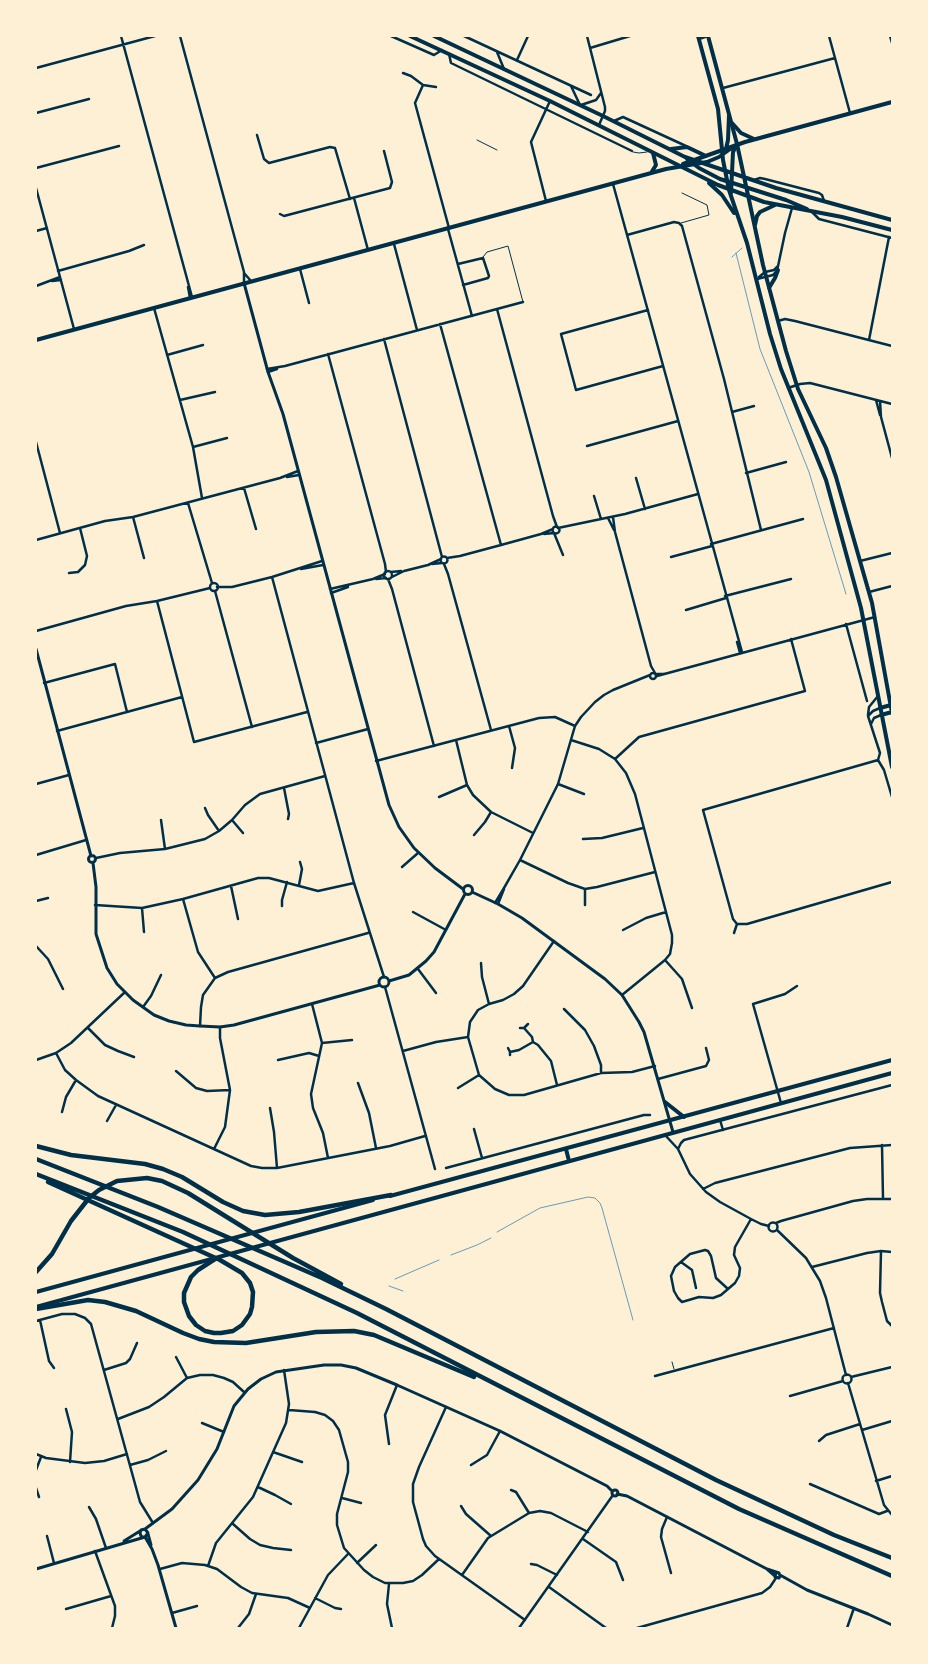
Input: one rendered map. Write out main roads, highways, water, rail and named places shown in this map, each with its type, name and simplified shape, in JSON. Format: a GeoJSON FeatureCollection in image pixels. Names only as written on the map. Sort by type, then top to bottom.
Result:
{"type":"FeatureCollection","features":[{"type":"Feature","properties":{"kind":"highway"},"geometry":{"type":"LineString","coordinates":[[36,1146],[71,1155],[145,1164],[163,1169],[182,1177],[224,1202],[243,1210],[265,1215],[299,1212],[391,1195]]}},
{"type":"Feature","properties":{"kind":"highway"},"geometry":{"type":"LineString","coordinates":[[36,1159],[194,1222],[322,1278],[386,1309]]}},
{"type":"Feature","properties":{"kind":"highway"},"geometry":{"type":"LineString","coordinates":[[36,1175],[192,1247],[242,1273],[248,1280],[253,1292],[252,1307],[250,1314],[242,1325],[228,1332],[214,1333],[205,1331],[193,1322],[186,1311],[184,1293],[188,1282],[206,1263],[215,1259]]}},
{"type":"Feature","properties":{"kind":"highway"},"geometry":{"type":"LineString","coordinates":[[36,1175],[183,1232],[357,1313],[739,1509],[892,1576]]}},
{"type":"Feature","properties":{"kind":"highway"},"geometry":{"type":"LineString","coordinates":[[36,1272],[52,1254],[78,1211],[89,1198],[100,1190],[117,1182],[129,1179],[155,1179],[172,1185],[293,1258],[386,1309],[716,1480],[834,1535],[892,1558]]}},
{"type":"Feature","properties":{"kind":"highway"},"geometry":{"type":"LineString","coordinates":[[36,1308],[88,1300],[105,1302],[136,1311],[199,1339],[214,1342],[246,1343],[316,1332],[335,1330],[354,1331],[374,1335],[396,1343],[498,1386]]}},
{"type":"Feature","properties":{"kind":"main road"},"geometry":{"type":"LineString","coordinates":[[410,36],[550,101],[706,180],[730,190],[776,205],[810,211],[892,230]]}},
{"type":"Feature","properties":{"kind":"main road"},"geometry":{"type":"LineString","coordinates":[[434,36],[614,121],[685,157],[720,179],[786,200],[810,211]]}},
{"type":"Feature","properties":{"kind":"main road"},"geometry":{"type":"LineString","coordinates":[[708,36],[729,110],[754,228],[778,321],[797,385],[832,464],[869,592],[892,712],[881,715]]}},
{"type":"Feature","properties":{"kind":"main road"},"geometry":{"type":"LineString","coordinates":[[698,37],[718,109],[724,148]]}},
{"type":"Feature","properties":{"kind":"main road"},"geometry":{"type":"LineString","coordinates":[[36,340],[679,166],[737,144],[892,102]]}},
{"type":"Feature","properties":{"kind":"main road"},"geometry":{"type":"LineString","coordinates":[[729,110],[728,140],[722,155],[726,181],[747,243],[774,346],[788,388],[826,480],[864,619],[892,768]]}},
{"type":"Feature","properties":{"kind":"main road"},"geometry":{"type":"LineString","coordinates":[[732,123],[741,133],[754,139]]}},
{"type":"Feature","properties":{"kind":"main road"},"geometry":{"type":"LineString","coordinates":[[703,163],[712,161],[737,144]]}},
{"type":"Feature","properties":{"kind":"main road"},"geometry":{"type":"LineString","coordinates":[[730,190],[733,174],[733,151],[737,144]]}},
{"type":"Feature","properties":{"kind":"main road"},"geometry":{"type":"LineString","coordinates":[[670,149],[688,147],[706,156]]}},
{"type":"Feature","properties":{"kind":"main road"},"geometry":{"type":"LineString","coordinates":[[650,173],[656,164],[651,152]]}},
{"type":"Feature","properties":{"kind":"main road"},"geometry":{"type":"LineString","coordinates":[[692,162],[703,163],[752,181],[892,220]]}},
{"type":"Feature","properties":{"kind":"main road"},"geometry":{"type":"LineString","coordinates":[[706,180],[723,196],[738,220]]}},
{"type":"Feature","properties":{"kind":"main road"},"geometry":{"type":"LineString","coordinates":[[754,228],[756,217],[759,212],[776,205]]}},
{"type":"Feature","properties":{"kind":"main road"},"geometry":{"type":"LineString","coordinates":[[769,288],[778,270]]}},
{"type":"Feature","properties":{"kind":"main road"},"geometry":{"type":"LineString","coordinates":[[880,708],[891,705]]}},
{"type":"Feature","properties":{"kind":"main road"},"geometry":{"type":"LineString","coordinates":[[36,1292],[892,1060]]}},
{"type":"Feature","properties":{"kind":"main road"},"geometry":{"type":"LineString","coordinates":[[215,1259],[665,1134],[892,1074]]}},
{"type":"Feature","properties":{"kind":"main road"},"geometry":{"type":"LineString","coordinates":[[665,1102],[684,1117]]}},
{"type":"Feature","properties":{"kind":"main road"},"geometry":{"type":"LineString","coordinates":[[566,1149],[569,1161]]}},
{"type":"Feature","properties":{"kind":"main road"},"geometry":{"type":"LineString","coordinates":[[36,1308],[206,1263]]}},
{"type":"Feature","properties":{"kind":"waterway"},"geometry":{"type":"LineString","coordinates":[[732,257],[742,248]]}},
{"type":"Feature","properties":{"kind":"waterway"},"geometry":{"type":"LineString","coordinates":[[736,253],[760,349],[809,472],[846,594]]}},
{"type":"Feature","properties":{"kind":"waterway"},"geometry":{"type":"LineString","coordinates":[[497,1232],[540,1208],[588,1197],[595,1198],[600,1203],[602,1208],[633,1320]]}},
{"type":"Feature","properties":{"kind":"waterway"},"geometry":{"type":"LineString","coordinates":[[451,1255],[491,1238]]}},
{"type":"Feature","properties":{"kind":"waterway"},"geometry":{"type":"LineString","coordinates":[[395,1279],[439,1260]]}},
{"type":"Feature","properties":{"kind":"waterway"},"geometry":{"type":"LineString","coordinates":[[389,1286],[403,1291]]}}]}
